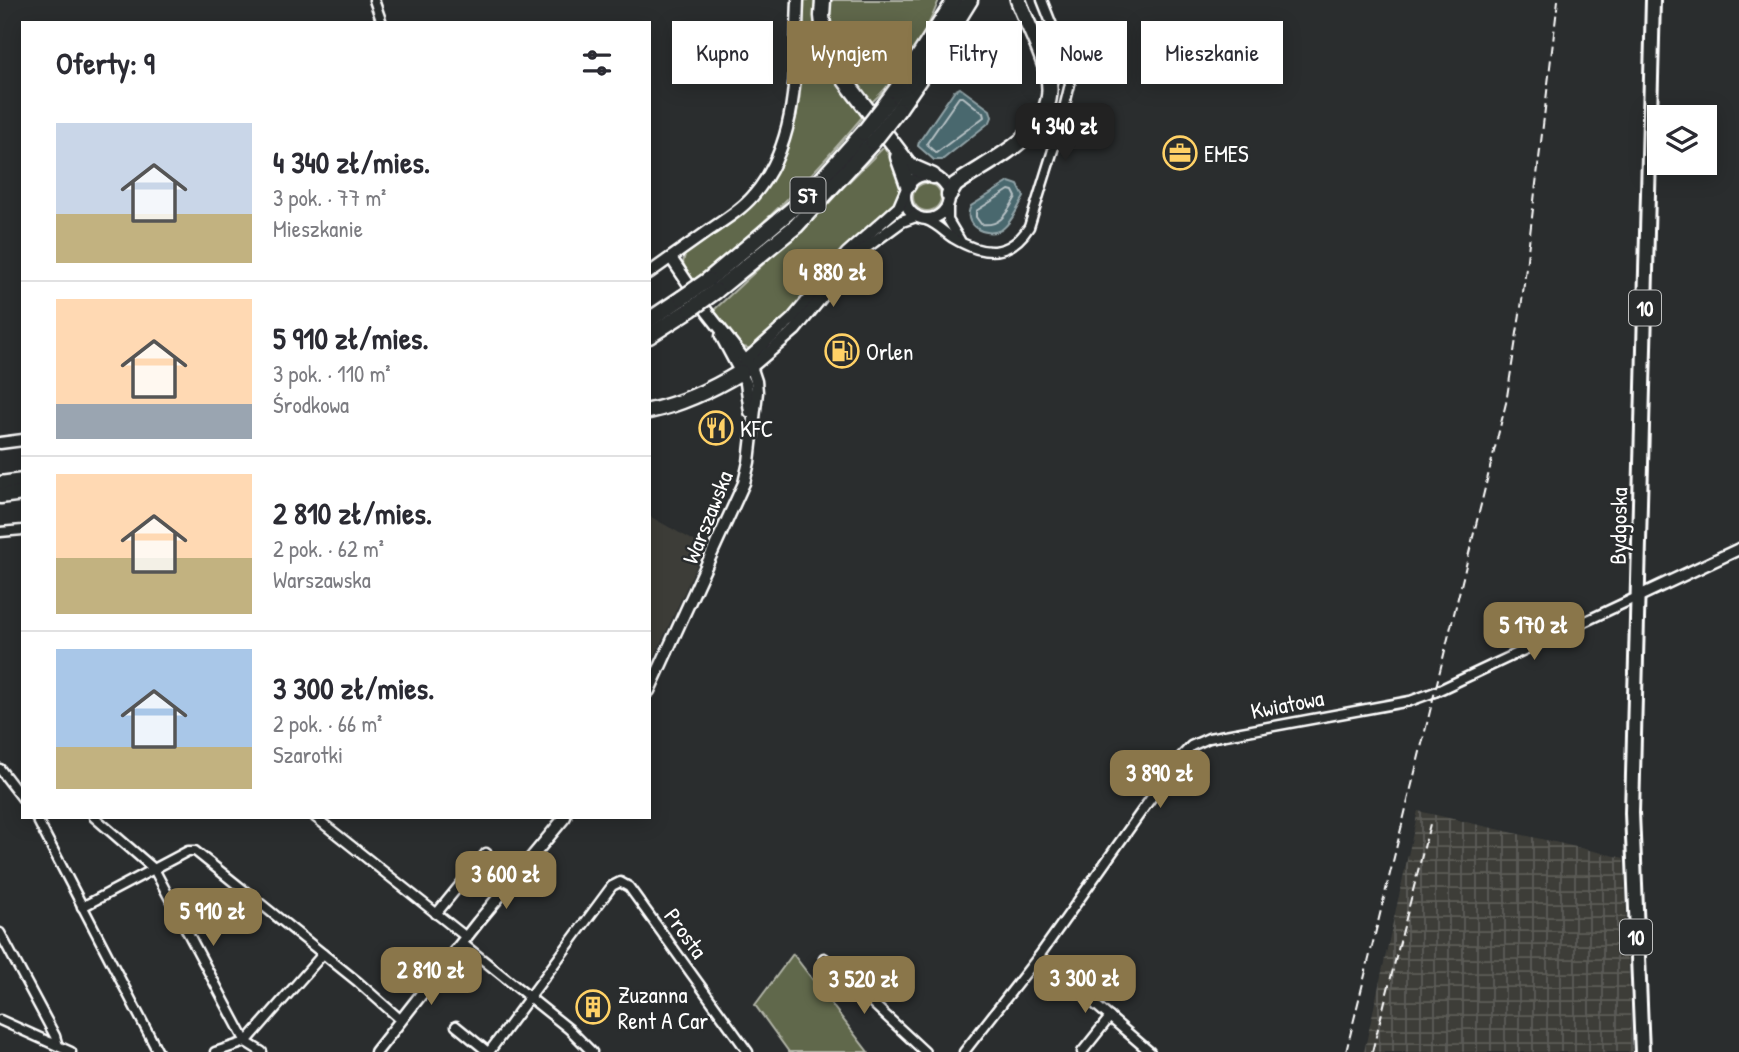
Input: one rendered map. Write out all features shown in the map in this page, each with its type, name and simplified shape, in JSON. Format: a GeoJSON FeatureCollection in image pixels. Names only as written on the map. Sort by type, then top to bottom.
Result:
{"type":"FeatureCollection","features":[{"type":"Feature","properties":{"kind":"highway"},"geometry":{"type":"LineString","coordinates":[[823,0],[822,29],[831,58],[853,93],[910,166],[933,176]]}},
{"type":"Feature","properties":{"kind":"highway"},"geometry":{"type":"LineString","coordinates":[[942,21],[944,0]]}},
{"type":"Feature","properties":{"kind":"highway","name":"S7"},"geometry":{"type":"LineString","coordinates":[[942,21],[955,0]]}},
{"type":"Feature","properties":{"kind":"highway","name":"S7"},"geometry":{"type":"LineString","coordinates":[[651,334],[712,285],[868,137],[936,55],[970,0]]}},
{"type":"Feature","properties":{"kind":"highway"},"geometry":{"type":"LineString","coordinates":[[948,200],[955,185],[1018,145],[1044,112],[1049,90],[1048,76],[1018,0]]}},
{"type":"Feature","properties":{"kind":"highway","name":"S7"},"geometry":{"type":"LineString","coordinates":[[892,106],[926,48]]}},
{"type":"Feature","properties":{"kind":"highway"},"geometry":{"type":"LineString","coordinates":[[893,146],[907,189]]}},
{"type":"Feature","properties":{"kind":"highway","name":"S7"},"geometry":{"type":"LineString","coordinates":[[651,319],[687,304]]}},
{"type":"Feature","properties":{"kind":"highway"},"geometry":{"type":"LineString","coordinates":[[651,410],[681,402],[723,383],[746,367]]}},
{"type":"Feature","properties":{"kind":"highway"},"geometry":{"type":"LineString","coordinates":[[0,484],[21,481]]}},
{"type":"Feature","properties":{"kind":"highway"},"geometry":{"type":"LineString","coordinates":[[0,496],[21,493]]}},
{"type":"Feature","properties":{"kind":"main road","name":"Bydgoska"},"geometry":{"type":"LineString","coordinates":[[1642,1052],[1632,831],[1653,0]]}},
{"type":"Feature","properties":{"kind":"street"},"geometry":{"type":"LineString","coordinates":[[374,0],[381,21]]}},
{"type":"Feature","properties":{"kind":"street"},"geometry":{"type":"LineString","coordinates":[[651,272],[739,210],[754,196],[775,162],[784,142],[793,105],[798,0]]}},
{"type":"Feature","properties":{"kind":"street"},"geometry":{"type":"LineString","coordinates":[[907,189],[907,206],[921,218],[940,226],[961,243],[980,250],[1002,250],[1022,238],[1034,217],[1070,85],[1063,53],[1042,0]]}},
{"type":"Feature","properties":{"kind":"street"},"geometry":{"type":"LineString","coordinates":[[746,367],[792,319],[847,253],[899,207],[907,189],[919,177],[933,176],[944,183],[948,200],[948,220],[961,243]]}},
{"type":"Feature","properties":{"kind":"street"},"geometry":{"type":"LineString","coordinates":[[746,367],[795,330],[857,254],[902,222],[939,216],[948,200]]}},
{"type":"Feature","properties":{"kind":"street","name":"Warszawska"},"geometry":{"type":"LineString","coordinates":[[651,687],[744,483],[752,430],[746,367],[671,257]]}},
{"type":"Feature","properties":{"kind":"street"},"geometry":{"type":"LineString","coordinates":[[0,443],[21,440]]}},
{"type":"Feature","properties":{"kind":"street"},"geometry":{"type":"LineString","coordinates":[[0,533],[21,530]]}},
{"type":"Feature","properties":{"kind":"street","name":"Kwiatowa"},"geometry":{"type":"LineString","coordinates":[[964,1052],[1039,956],[1178,760],[1191,746],[1209,738],[1409,701],[1457,682],[1739,549]]}},
{"type":"Feature","properties":{"kind":"street"},"geometry":{"type":"LineString","coordinates":[[0,769],[21,796]]}},
{"type":"Feature","properties":{"kind":"street"},"geometry":{"type":"LineString","coordinates":[[37,819],[158,1052]]}},
{"type":"Feature","properties":{"kind":"street"},"geometry":{"type":"LineString","coordinates":[[96,819],[154,869],[246,1042],[262,1052]]}},
{"type":"Feature","properties":{"kind":"street"},"geometry":{"type":"LineString","coordinates":[[317,819],[436,914],[592,1052]]}},
{"type":"Feature","properties":{"kind":"street"},"geometry":{"type":"LineString","coordinates":[[376,1052],[563,819]]}},
{"type":"Feature","properties":{"kind":"street"},"geometry":{"type":"LineString","coordinates":[[82,908],[188,851],[195,851],[401,1020]]}},
{"type":"Feature","properties":{"kind":"street"},"geometry":{"type":"LineString","coordinates":[[436,914],[486,853],[513,879]]}},
{"type":"Feature","properties":{"kind":"street","name":"Prosta"},"geometry":{"type":"LineString","coordinates":[[530,998],[612,886],[620,882],[629,887],[748,1052]]}},
{"type":"Feature","properties":{"kind":"street"},"geometry":{"type":"LineString","coordinates":[[0,933],[58,1046]]}},
{"type":"Feature","properties":{"kind":"street"},"geometry":{"type":"LineString","coordinates":[[216,1052],[246,1042],[323,954]]}},
{"type":"Feature","properties":{"kind":"street"},"geometry":{"type":"LineString","coordinates":[[1039,956],[1150,1052]]}},
{"type":"Feature","properties":{"kind":"street"},"geometry":{"type":"LineString","coordinates":[[824,958],[925,1052]]}},
{"type":"Feature","properties":{"kind":"street"},"geometry":{"type":"LineString","coordinates":[[456,1026],[489,1052],[530,998]]}},
{"type":"Feature","properties":{"kind":"street"},"geometry":{"type":"LineString","coordinates":[[1082,1052],[1110,1017]]}},
{"type":"Feature","properties":{"kind":"street"},"geometry":{"type":"LineString","coordinates":[[0,1020],[71,1052]]}},
{"type":"Feature","properties":{"kind":"shaded area"},"geometry":{"type":"Polygon","coordinates":[[[651,517],[705,547],[651,665],[651,517]]]}},
{"type":"Feature","properties":{"kind":"shaded area"},"geometry":{"type":"Polygon","coordinates":[[[1418,811],[1624,858],[1632,1052],[1364,1052],[1418,811]]]}},
{"type":"Feature","properties":{"kind":"green space"},"geometry":{"type":"Polygon","coordinates":[[[804,0],[816,0],[816,21],[803,21],[804,0]]]}},
{"type":"Feature","properties":{"kind":"green space"},"geometry":{"type":"Polygon","coordinates":[[[831,0],[939,0],[912,52],[912,21],[830,21],[831,0]]]}},
{"type":"Feature","properties":{"kind":"green space"},"geometry":{"type":"Polygon","coordinates":[[[799,84],[838,84],[863,116],[783,204],[739,244],[692,281],[683,263],[685,254],[727,226],[754,203],[785,153],[797,114],[799,84]]]}},
{"type":"Feature","properties":{"kind":"green space"},"geometry":{"type":"Polygon","coordinates":[[[856,84],[889,84],[880,94],[869,105],[856,84]]]}},
{"type":"Feature","properties":{"kind":"green space"},"geometry":{"type":"Polygon","coordinates":[[[884,147],[900,180],[897,203],[803,302],[751,349],[740,346],[714,310],[884,147]]]}},
{"type":"Feature","properties":{"kind":"green space"},"geometry":{"type":"Polygon","coordinates":[[[927,183],[937,187],[941,197],[937,207],[927,211],[917,207],[913,197],[917,187],[927,183]]]}},
{"type":"Feature","properties":{"kind":"green space"},"geometry":{"type":"Polygon","coordinates":[[[793,954],[868,1052],[789,1052],[755,1005],[793,954]]]}},
{"type":"Feature","properties":{"kind":"water"},"geometry":{"type":"Polygon","coordinates":[[[960,88],[990,110],[992,117],[990,122],[942,160],[934,160],[918,146],[919,142],[954,91],[960,88]]]}},
{"type":"Feature","properties":{"kind":"water"},"geometry":{"type":"Polygon","coordinates":[[[1009,182],[1018,185],[1024,197],[1011,220],[995,232],[976,228],[969,219],[971,206],[1009,182]]]}},
{"type":"Feature","properties":{"kind":"railway"},"geometry":{"type":"LineString","coordinates":[[1346,1052],[1506,403],[1522,301],[1558,0]]}},
{"type":"Feature","properties":{"kind":"railway"},"geometry":{"type":"LineString","coordinates":[[1372,1052],[1431,820]]}},
{"type":"Feature","properties":{"kind":"place","name":"EMES"},"geometry":{"type":"Point","coordinates":[1180,153]}},
{"type":"Feature","properties":{"kind":"place","name":"Orlen"},"geometry":{"type":"Point","coordinates":[842,351]}},
{"type":"Feature","properties":{"kind":"place","name":"KFC"},"geometry":{"type":"Point","coordinates":[716,428]}},
{"type":"Feature","properties":{"kind":"place","name":"Zuzanna Rent A Car"},"geometry":{"type":"Point","coordinates":[593,1007]}}]}
